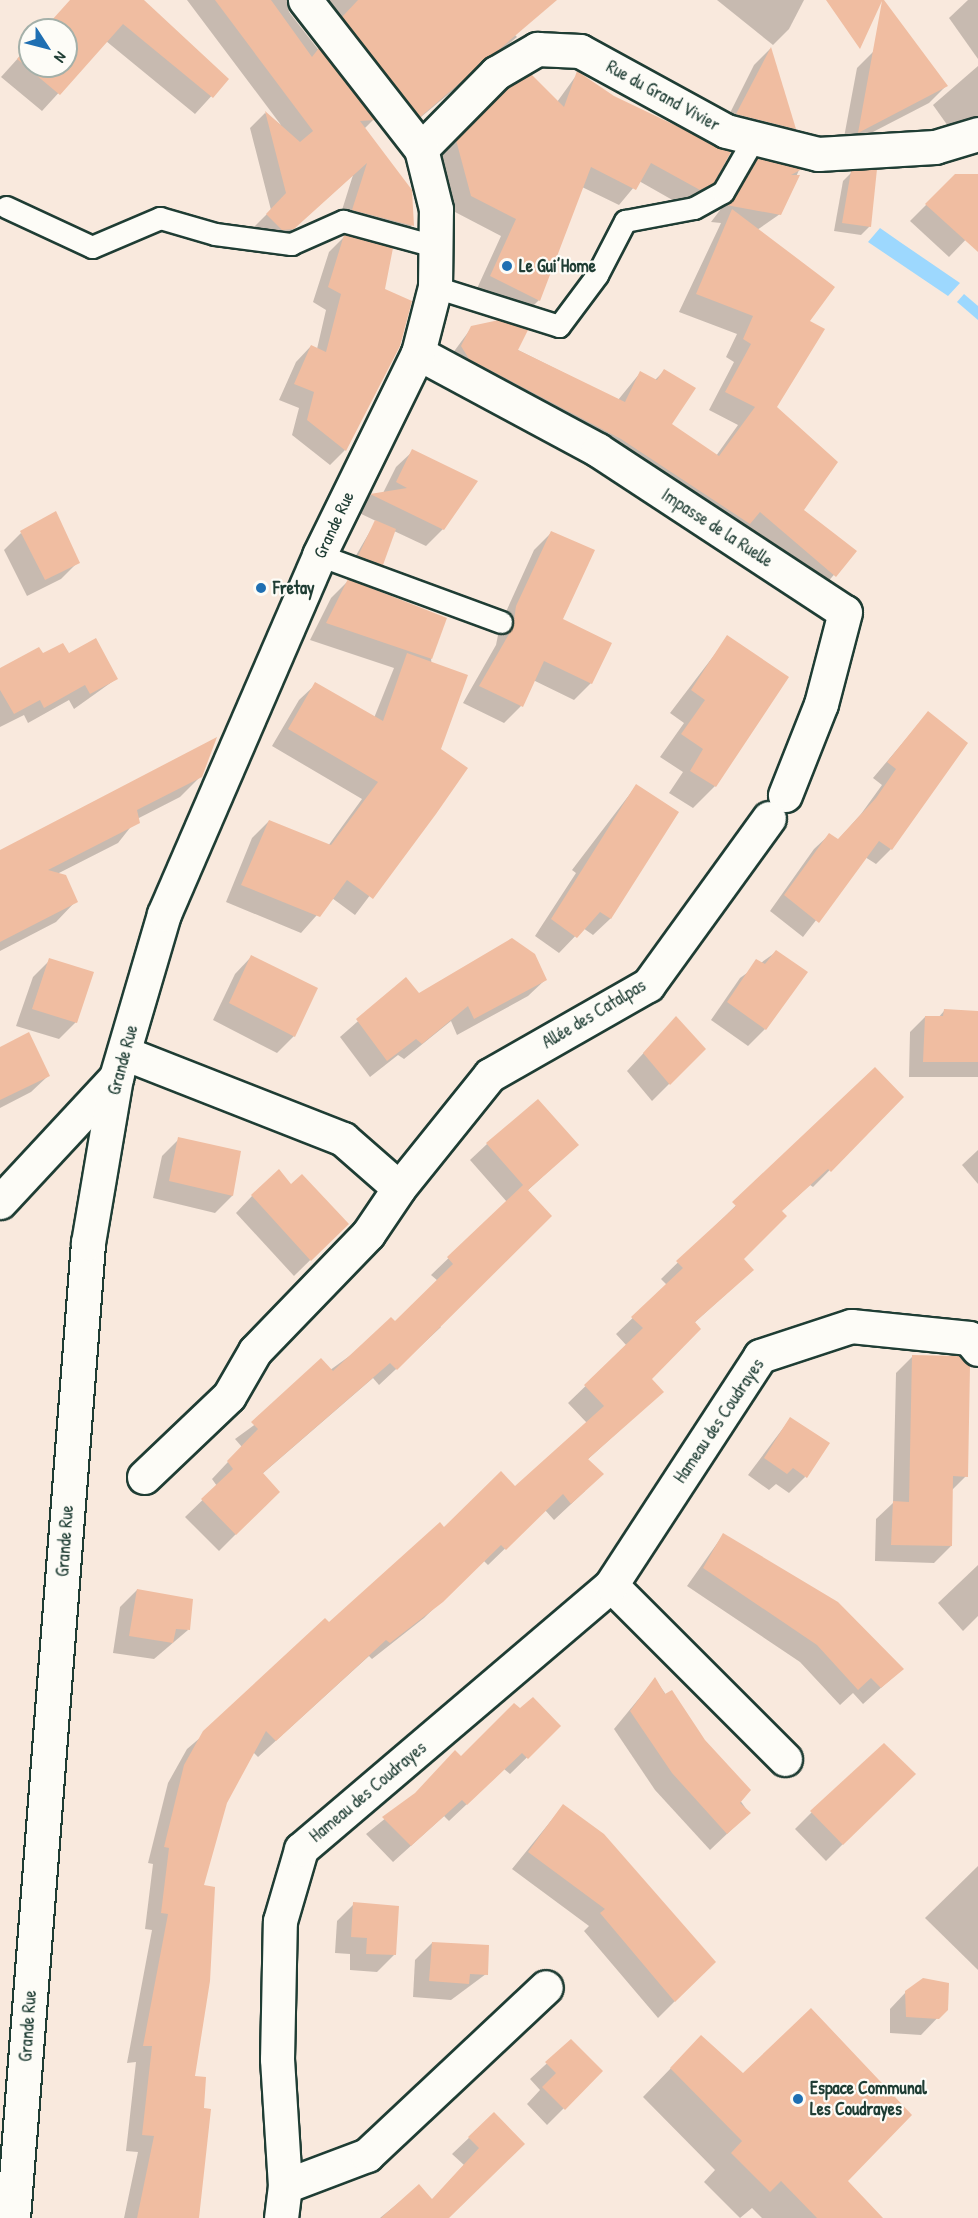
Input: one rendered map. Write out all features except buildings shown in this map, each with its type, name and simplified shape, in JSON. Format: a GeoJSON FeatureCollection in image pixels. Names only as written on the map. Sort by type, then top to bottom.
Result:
{"type":"FeatureCollection","features":[{"type":"Feature","properties":{"kind":"street","name":"Grande Rue"},"geometry":{"type":"LineString","coordinates":[[13,2218],[88,1243],[120,1065],[164,914],[320,555],[418,353],[435,287],[438,247],[421,149],[305,0]]}},
{"type":"Feature","properties":{"kind":"street","name":"Rue du Grand Vivier"},"geometry":{"type":"LineString","coordinates":[[421,149],[496,73],[537,48],[580,51],[726,131],[818,154],[935,147],[978,134]]}},
{"type":"Feature","properties":{"kind":"street","name":"Impasse de la Ruelle"},"geometry":{"type":"LineString","coordinates":[[418,353],[598,450],[844,612],[821,704],[777,806]]}},
{"type":"Feature","properties":{"kind":"street","name":"Allée des Catalpas"},"geometry":{"type":"LineString","coordinates":[[144,1477],[229,1396],[255,1351],[368,1234],[399,1188],[490,1075],[648,985],[777,806]]}},
{"type":"Feature","properties":{"kind":"street"},"geometry":{"type":"LineString","coordinates":[[0,1202],[120,1065],[343,1139],[399,1188]]}},
{"type":"Feature","properties":{"kind":"street","name":"Hameau des Coudrayes"},"geometry":{"type":"LineString","coordinates":[[281,2218],[285,2186],[277,2059],[280,1921],[301,1849],[611,1585],[760,1356],[851,1326],[969,1338],[978,1349]]}},
{"type":"Feature","properties":{"kind":"street"},"geometry":{"type":"LineString","coordinates":[[611,1585],[785,1759]]}},
{"type":"Feature","properties":{"kind":"street"},"geometry":{"type":"LineString","coordinates":[[285,2186],[367,2155],[546,1987]]}},
{"type":"Feature","properties":{"kind":"lane"},"geometry":{"type":"LineString","coordinates":[[435,287],[559,326],[597,275],[625,222],[694,208],[723,192],[754,138]]}},
{"type":"Feature","properties":{"kind":"lane"},"geometry":{"type":"LineString","coordinates":[[6,207],[92,247],[160,218],[215,234],[291,244],[343,221],[438,247]]}},
{"type":"Feature","properties":{"kind":"lane"},"geometry":{"type":"LineString","coordinates":[[320,555],[501,622]]}},
{"type":"Feature","properties":{"kind":"water"},"geometry":{"type":"Polygon","coordinates":[[[880,228],[960,283],[948,296],[868,242],[880,228]]]}},
{"type":"Feature","properties":{"kind":"water"},"geometry":{"type":"Polygon","coordinates":[[[964,294],[978,306],[978,320],[957,302],[964,294]]]}},
{"type":"Feature","properties":{"kind":"place","name":"Le Gui’Home"},"geometry":{"type":"Point","coordinates":[507,266]}},
{"type":"Feature","properties":{"kind":"place","name":"Fretay"},"geometry":{"type":"Point","coordinates":[261,588]}},
{"type":"Feature","properties":{"kind":"place","name":"Espace Communal Les Coudrayes"},"geometry":{"type":"Point","coordinates":[798,2099]}}]}
